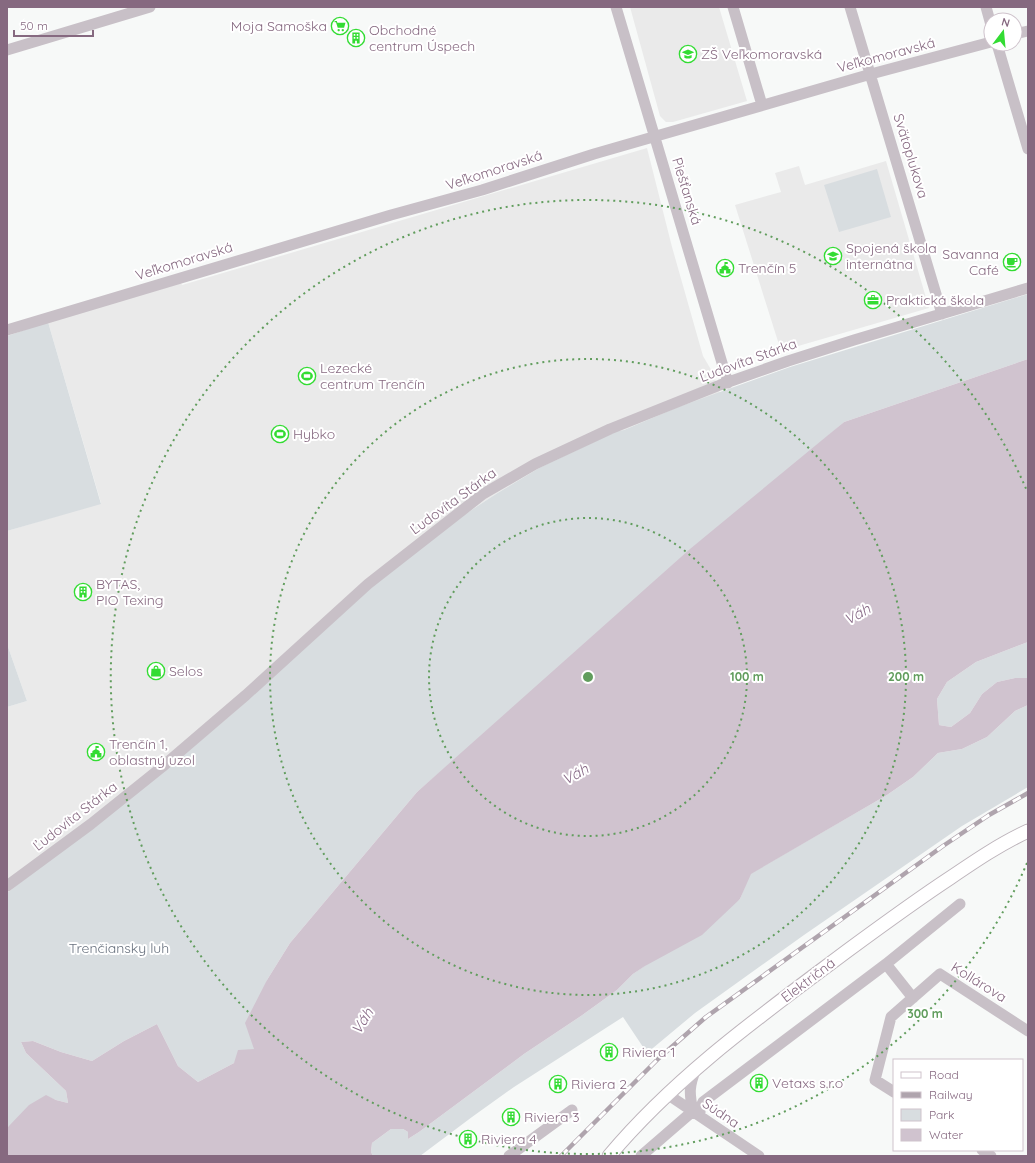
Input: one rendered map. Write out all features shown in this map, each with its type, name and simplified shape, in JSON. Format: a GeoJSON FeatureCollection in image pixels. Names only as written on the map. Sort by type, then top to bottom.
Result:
{"type":"FeatureCollection","features":[{"type":"Feature","properties":{"kind":"main road","name":"Električná"},"geometry":{"type":"LineString","coordinates":[[610,1156],[667,1094],[740,1032],[884,924],[990,851],[1028,831]]}},
{"type":"Feature","properties":{"kind":"street"},"geometry":{"type":"LineString","coordinates":[[7,50],[128,10],[150,7]]}},
{"type":"Feature","properties":{"kind":"street","name":"Piešťanská"},"geometry":{"type":"LineString","coordinates":[[616,7],[728,383]]}},
{"type":"Feature","properties":{"kind":"street"},"geometry":{"type":"LineString","coordinates":[[733,7],[762,105]]}},
{"type":"Feature","properties":{"kind":"street","name":"Svätoplukova"},"geometry":{"type":"LineString","coordinates":[[850,7],[942,314]]}},
{"type":"Feature","properties":{"kind":"street","name":"Veľkomoravská"},"geometry":{"type":"LineString","coordinates":[[7,330],[391,215],[482,190],[594,154],[870,74],[983,44]]}},
{"type":"Feature","properties":{"kind":"street"},"geometry":{"type":"LineString","coordinates":[[999,52],[1028,149]]}},
{"type":"Feature","properties":{"kind":"street","name":"Ľudovíta Stárka"},"geometry":{"type":"LineString","coordinates":[[7,886],[91,824],[162,767],[246,695],[368,584],[483,494],[553,455],[610,429],[728,383],[788,361],[854,340],[1028,288]]}},
{"type":"Feature","properties":{"kind":"street"},"geometry":{"type":"LineString","coordinates":[[641,1156],[696,1114],[703,1102],[886,964],[960,904]]}},
{"type":"Feature","properties":{"kind":"street"},"geometry":{"type":"LineString","coordinates":[[886,964],[913,998],[891,1017],[875,1080],[893,1091]]}},
{"type":"Feature","properties":{"kind":"street","name":"Kollárova"},"geometry":{"type":"LineString","coordinates":[[913,998],[940,974],[1028,1031]]}},
{"type":"Feature","properties":{"kind":"street"},"geometry":{"type":"LineString","coordinates":[[696,1069],[690,1088],[690,1098],[696,1114]]}},
{"type":"Feature","properties":{"kind":"street","name":"Súdna"},"geometry":{"type":"LineString","coordinates":[[667,1094],[759,1156]]}},
{"type":"Feature","properties":{"kind":"street"},"geometry":{"type":"LineString","coordinates":[[509,1156],[572,1110]]}},
{"type":"Feature","properties":{"kind":"shaded area","name":"ZŠ Veľkomoravská"},"geometry":{"type":"Polygon","coordinates":[[[630,7],[719,7],[747,101],[673,122],[666,122],[660,116],[630,7]]]}},
{"type":"Feature","properties":{"kind":"shaded area"},"geometry":{"type":"Polygon","coordinates":[[[647,148],[672,247],[703,356],[713,373],[720,393],[678,407],[624,430],[617,431],[539,468],[444,528],[384,576],[232,714],[176,761],[7,893],[7,707],[27,701],[7,644],[7,531],[101,503],[48,322],[181,283],[182,285],[647,148]]]}},
{"type":"Feature","properties":{"kind":"shaded area","name":"Spojená škola internátna"},"geometry":{"type":"Polygon","coordinates":[[[886,161],[929,308],[781,351],[735,205],[781,192],[775,173],[799,166],[805,185],[886,161]]]}},
{"type":"Feature","properties":{"kind":"green space"},"geometry":{"type":"Polygon","coordinates":[[[877,169],[891,217],[839,232],[824,185],[877,169]]]}},
{"type":"Feature","properties":{"kind":"green space","name":"Trenčiansky luh"},"geometry":{"type":"Polygon","coordinates":[[[1028,294],[1028,359],[844,422],[417,792],[290,943],[267,980],[254,1049],[234,1063],[198,1082],[178,1066],[157,1024],[124,1041],[92,1061],[61,1052],[33,1041],[21,1042],[26,1053],[66,1091],[68,1103],[46,1096],[7,1128],[7,893],[176,761],[232,714],[384,576],[444,528],[496,494],[539,468],[617,431],[624,430],[678,407],[790,367],[1028,294]]]}},
{"type":"Feature","properties":{"kind":"green space"},"geometry":{"type":"Polygon","coordinates":[[[48,322],[101,504],[7,531],[7,336],[48,322]]]}},
{"type":"Feature","properties":{"kind":"green space"},"geometry":{"type":"Polygon","coordinates":[[[1028,642],[1028,678],[1015,678],[997,682],[982,694],[970,713],[951,727],[939,725],[937,699],[947,682],[976,662],[1028,642]]]}},
{"type":"Feature","properties":{"kind":"green space"},"geometry":{"type":"Polygon","coordinates":[[[7,644],[27,701],[7,707],[7,644]]]}},
{"type":"Feature","properties":{"kind":"green space"},"geometry":{"type":"Polygon","coordinates":[[[1028,705],[1028,787],[962,826],[804,935],[695,1013],[647,1053],[623,1017],[514,1087],[420,1156],[373,1156],[371,1152],[372,1143],[391,1129],[403,1129],[408,1132],[408,1139],[419,1132],[524,1054],[617,990],[633,974],[740,899],[750,874],[887,795],[913,777],[938,753],[962,749],[987,737],[1015,711],[1028,705]]]}},
{"type":"Feature","properties":{"kind":"water","name":"Váh"},"geometry":{"type":"Polygon","coordinates":[[[1028,359],[1028,642],[976,662],[947,682],[937,699],[939,725],[951,727],[970,713],[982,694],[997,682],[1015,678],[1028,678],[1028,705],[1015,711],[987,737],[962,749],[938,753],[913,777],[887,795],[751,874],[740,899],[702,935],[633,974],[617,990],[524,1054],[408,1139],[408,1132],[403,1129],[391,1129],[372,1143],[371,1152],[373,1156],[7,1156],[7,1128],[29,1105],[46,1095],[56,1100],[68,1103],[66,1091],[26,1053],[21,1042],[33,1041],[61,1052],[92,1061],[124,1041],[157,1024],[178,1066],[198,1082],[234,1063],[238,1050],[254,1049],[245,1023],[267,980],[290,943],[417,792],[690,549],[844,422],[1028,359]]]}},
{"type":"Feature","properties":{"kind":"railway"},"geometry":{"type":"LineString","coordinates":[[561,1156],[659,1058],[706,1017],[943,846],[989,815],[1028,793]]}},
{"type":"Feature","properties":{"kind":"place","name":"Moja Samoška"},"geometry":{"type":"Point","coordinates":[340,26]}},
{"type":"Feature","properties":{"kind":"place","name":"Obchodné centrum Úspech"},"geometry":{"type":"Point","coordinates":[356,38]}},
{"type":"Feature","properties":{"kind":"place","name":"ZŠ Veľkomoravská"},"geometry":{"type":"Point","coordinates":[688,54]}},
{"type":"Feature","properties":{"kind":"place","name":"Spojená škola internátna"},"geometry":{"type":"Point","coordinates":[833,256]}},
{"type":"Feature","properties":{"kind":"place","name":"Savanna Café"},"geometry":{"type":"Point","coordinates":[1012,262]}},
{"type":"Feature","properties":{"kind":"place","name":"Trenčín 5"},"geometry":{"type":"Point","coordinates":[725,268]}},
{"type":"Feature","properties":{"kind":"place","name":"Praktická škola"},"geometry":{"type":"Point","coordinates":[873,300]}},
{"type":"Feature","properties":{"kind":"place","name":"Lezecké centrum Trenčín"},"geometry":{"type":"Point","coordinates":[307,376]}},
{"type":"Feature","properties":{"kind":"place","name":"Hybko"},"geometry":{"type":"Point","coordinates":[280,434]}},
{"type":"Feature","properties":{"kind":"place","name":"BYTAS, PIO Texing"},"geometry":{"type":"Point","coordinates":[83,592]}},
{"type":"Feature","properties":{"kind":"place","name":"Selos"},"geometry":{"type":"Point","coordinates":[156,671]}},
{"type":"Feature","properties":{"kind":"place","name":"Trenčín 1, oblastný uzol"},"geometry":{"type":"Point","coordinates":[96,752]}},
{"type":"Feature","properties":{"kind":"place","name":"Riviera 1"},"geometry":{"type":"Point","coordinates":[609,1052]}},
{"type":"Feature","properties":{"kind":"place","name":"Vetaxs s.r.o"},"geometry":{"type":"Point","coordinates":[759,1083]}},
{"type":"Feature","properties":{"kind":"place","name":"Riviera 2"},"geometry":{"type":"Point","coordinates":[558,1084]}},
{"type":"Feature","properties":{"kind":"place","name":"Riviera 3"},"geometry":{"type":"Point","coordinates":[511,1117]}},
{"type":"Feature","properties":{"kind":"place","name":"Riviera 4"},"geometry":{"type":"Point","coordinates":[468,1139]}}]}
